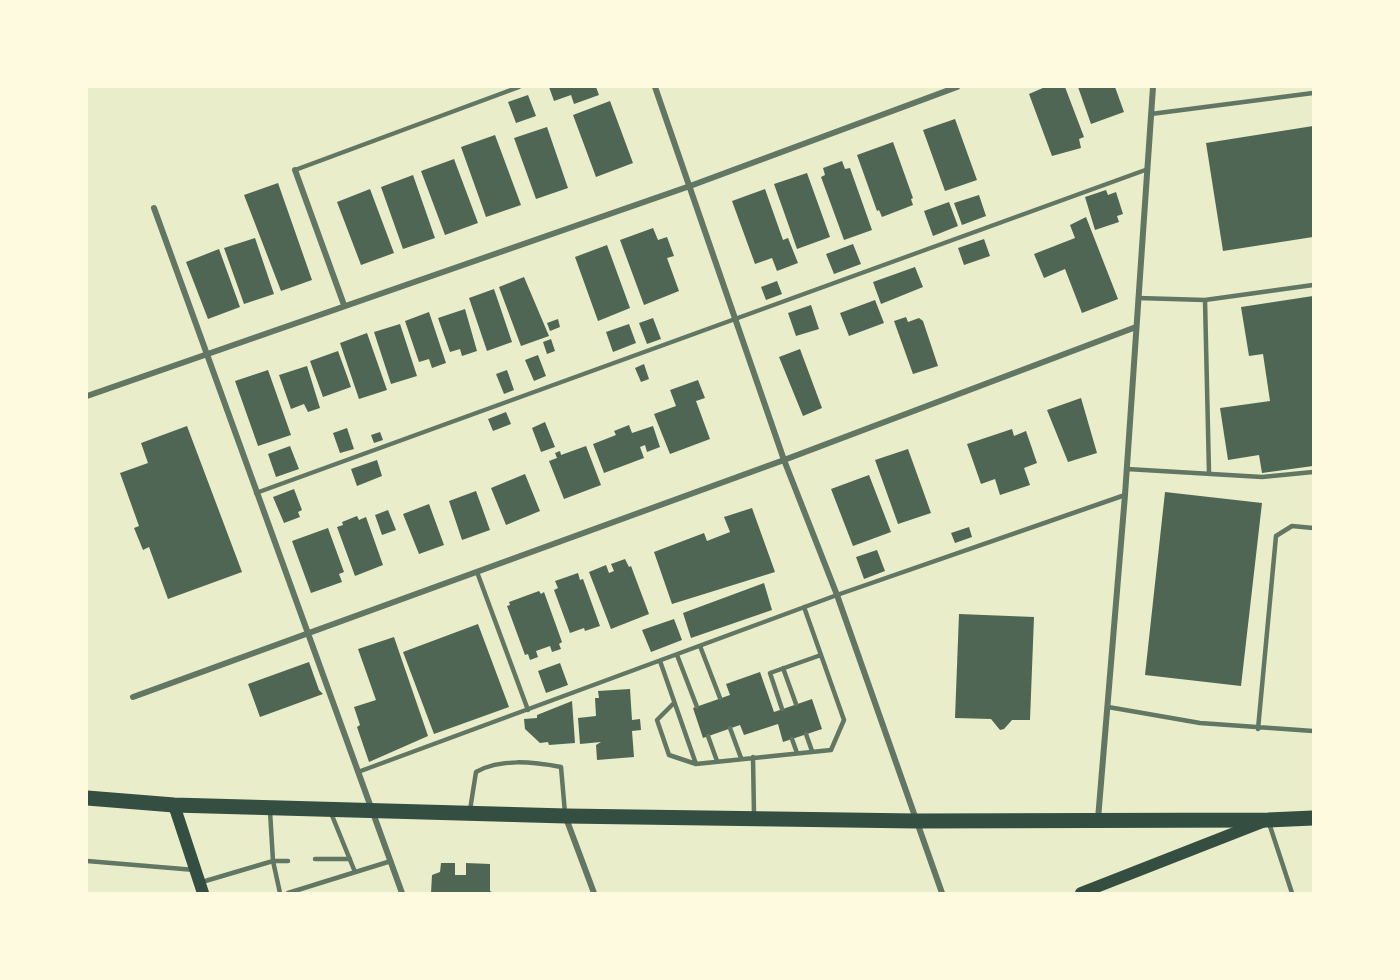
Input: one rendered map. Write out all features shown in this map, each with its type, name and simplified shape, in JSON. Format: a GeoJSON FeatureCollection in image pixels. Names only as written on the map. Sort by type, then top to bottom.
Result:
{"type":"FeatureCollection","features":[{"type":"Feature","properties":{"kind":"main road"},"geometry":{"type":"LineString","coordinates":[[87,798],[174,805],[566,816],[916,821],[1313,818]]}},
{"type":"Feature","properties":{"kind":"main road"},"geometry":{"type":"LineString","coordinates":[[174,805],[201,888]]}},
{"type":"Feature","properties":{"kind":"main road"},"geometry":{"type":"LineString","coordinates":[[1081,893],[1268,820]]}},
{"type":"Feature","properties":{"kind":"street"},"geometry":{"type":"LineString","coordinates":[[655,87],[784,460],[837,595],[942,893]]}},
{"type":"Feature","properties":{"kind":"street"},"geometry":{"type":"LineString","coordinates":[[87,396],[690,186],[957,87]]}},
{"type":"Feature","properties":{"kind":"street"},"geometry":{"type":"LineString","coordinates":[[1098,821],[1125,495],[1153,87]]}},
{"type":"Feature","properties":{"kind":"street"},"geometry":{"type":"LineString","coordinates":[[295,170],[344,305]]}},
{"type":"Feature","properties":{"kind":"street"},"geometry":{"type":"LineString","coordinates":[[154,208],[402,893]]}},
{"type":"Feature","properties":{"kind":"street"},"geometry":{"type":"LineString","coordinates":[[133,697],[784,460],[1136,327]]}},
{"type":"Feature","properties":{"kind":"street"},"geometry":{"type":"LineString","coordinates":[[566,816],[594,893]]}},
{"type":"Feature","properties":{"kind":"lane"},"geometry":{"type":"LineString","coordinates":[[295,170],[519,87]]}},
{"type":"Feature","properties":{"kind":"lane"},"geometry":{"type":"LineString","coordinates":[[1151,114],[1313,93]]}},
{"type":"Feature","properties":{"kind":"lane"},"geometry":{"type":"LineString","coordinates":[[256,493],[1148,169]]}},
{"type":"Feature","properties":{"kind":"lane"},"geometry":{"type":"LineString","coordinates":[[1138,298],[1205,300],[1313,285]]}},
{"type":"Feature","properties":{"kind":"lane"},"geometry":{"type":"LineString","coordinates":[[1205,300],[1209,473]]}},
{"type":"Feature","properties":{"kind":"lane"},"geometry":{"type":"LineString","coordinates":[[1126,469],[1262,477],[1313,472]]}},
{"type":"Feature","properties":{"kind":"lane"},"geometry":{"type":"LineString","coordinates":[[358,772],[837,595],[1125,495]]}},
{"type":"Feature","properties":{"kind":"lane"},"geometry":{"type":"LineString","coordinates":[[1258,729],[1276,536],[1292,526],[1313,528]]}},
{"type":"Feature","properties":{"kind":"lane"},"geometry":{"type":"LineString","coordinates":[[477,572],[528,710]]}},
{"type":"Feature","properties":{"kind":"lane"},"geometry":{"type":"LineString","coordinates":[[674,703],[657,720],[669,755],[696,764],[831,750],[844,720],[804,607]]}},
{"type":"Feature","properties":{"kind":"lane"},"geometry":{"type":"LineString","coordinates":[[700,646],[720,698]]}},
{"type":"Feature","properties":{"kind":"lane"},"geometry":{"type":"LineString","coordinates":[[677,655],[697,706]]}},
{"type":"Feature","properties":{"kind":"lane"},"geometry":{"type":"LineString","coordinates":[[782,709],[770,673],[821,655]]}},
{"type":"Feature","properties":{"kind":"lane"},"geometry":{"type":"LineString","coordinates":[[660,661],[696,764]]}},
{"type":"Feature","properties":{"kind":"lane"},"geometry":{"type":"LineString","coordinates":[[783,668],[796,705]]}},
{"type":"Feature","properties":{"kind":"lane"},"geometry":{"type":"LineString","coordinates":[[1108,706],[1200,723],[1258,729],[1313,731]]}},
{"type":"Feature","properties":{"kind":"lane"},"geometry":{"type":"LineString","coordinates":[[730,728],[741,758]]}},
{"type":"Feature","properties":{"kind":"lane"},"geometry":{"type":"LineString","coordinates":[[806,734],[812,752]]}},
{"type":"Feature","properties":{"kind":"lane"},"geometry":{"type":"LineString","coordinates":[[708,736],[717,761]]}},
{"type":"Feature","properties":{"kind":"lane"},"geometry":{"type":"LineString","coordinates":[[792,739],[797,753]]}},
{"type":"Feature","properties":{"kind":"lane"},"geometry":{"type":"LineString","coordinates":[[753,757],[754,817]]}},
{"type":"Feature","properties":{"kind":"lane"},"geometry":{"type":"LineString","coordinates":[[469,814],[476,772],[486,766],[503,763],[542,763],[561,767],[566,816]]}},
{"type":"Feature","properties":{"kind":"lane"},"geometry":{"type":"LineString","coordinates":[[269,808],[273,861],[280,893]]}},
{"type":"Feature","properties":{"kind":"lane"},"geometry":{"type":"LineString","coordinates":[[330,810],[355,872]]}},
{"type":"Feature","properties":{"kind":"lane"},"geometry":{"type":"LineString","coordinates":[[1268,820],[1292,893]]}},
{"type":"Feature","properties":{"kind":"lane"},"geometry":{"type":"LineString","coordinates":[[315,860],[350,859]]}},
{"type":"Feature","properties":{"kind":"lane"},"geometry":{"type":"LineString","coordinates":[[87,861],[195,870]]}},
{"type":"Feature","properties":{"kind":"lane"},"geometry":{"type":"LineString","coordinates":[[201,888],[273,861],[288,861]]}},
{"type":"Feature","properties":{"kind":"lane"},"geometry":{"type":"LineString","coordinates":[[288,893],[391,861]]}},
{"type":"Feature","properties":{"kind":"building"},"geometry":{"type":"Polygon","coordinates":[[[549,87],[596,87],[599,95],[574,104],[571,95],[554,101],[549,87]]]}},
{"type":"Feature","properties":{"kind":"building"},"geometry":{"type":"Polygon","coordinates":[[[1045,87],[1065,87],[1084,137],[1079,139],[1081,148],[1052,156],[1029,94],[1045,87]]]}},
{"type":"Feature","properties":{"kind":"building"},"geometry":{"type":"Polygon","coordinates":[[[1078,87],[1115,87],[1124,112],[1091,124],[1078,87]]]}},
{"type":"Feature","properties":{"kind":"building"},"geometry":{"type":"Polygon","coordinates":[[[528,95],[536,116],[516,123],[508,102],[528,95]]]}},
{"type":"Feature","properties":{"kind":"building"},"geometry":{"type":"Polygon","coordinates":[[[610,101],[633,163],[596,177],[573,115],[610,101]]]}},
{"type":"Feature","properties":{"kind":"building"},"geometry":{"type":"Polygon","coordinates":[[[955,119],[977,180],[945,191],[923,130],[955,119]]]}},
{"type":"Feature","properties":{"kind":"building"},"geometry":{"type":"Polygon","coordinates":[[[1313,126],[1313,237],[1223,251],[1206,143],[1313,126]]]}},
{"type":"Feature","properties":{"kind":"building"},"geometry":{"type":"Polygon","coordinates":[[[547,127],[568,188],[536,199],[514,138],[547,127]]]}},
{"type":"Feature","properties":{"kind":"building"},"geometry":{"type":"Polygon","coordinates":[[[495,135],[521,205],[486,217],[461,147],[495,135]]]}},
{"type":"Feature","properties":{"kind":"building"},"geometry":{"type":"Polygon","coordinates":[[[893,142],[913,198],[911,199],[913,205],[882,217],[879,210],[877,211],[857,155],[893,142]]]}},
{"type":"Feature","properties":{"kind":"building"},"geometry":{"type":"Polygon","coordinates":[[[454,159],[478,223],[445,235],[421,171],[454,159]]]}},
{"type":"Feature","properties":{"kind":"building"},"geometry":{"type":"Polygon","coordinates":[[[842,161],[845,169],[850,168],[872,230],[844,240],[821,177],[825,175],[823,168],[842,161]]]}},
{"type":"Feature","properties":{"kind":"building"},"geometry":{"type":"Polygon","coordinates":[[[807,173],[830,237],[797,249],[774,184],[807,173]]]}},
{"type":"Feature","properties":{"kind":"building"},"geometry":{"type":"Polygon","coordinates":[[[413,175],[435,238],[403,249],[381,187],[413,175]]]}},
{"type":"Feature","properties":{"kind":"building"},"geometry":{"type":"Polygon","coordinates":[[[278,183],[312,280],[281,291],[244,195],[278,183]]]}},
{"type":"Feature","properties":{"kind":"building"},"geometry":{"type":"Polygon","coordinates":[[[370,189],[394,253],[361,265],[337,202],[370,189]]]}},
{"type":"Feature","properties":{"kind":"building"},"geometry":{"type":"Polygon","coordinates":[[[765,189],[783,240],[788,238],[798,263],[777,271],[772,258],[755,264],[732,201],[765,189]]]}},
{"type":"Feature","properties":{"kind":"building"},"geometry":{"type":"Polygon","coordinates":[[[1106,190],[1108,195],[1116,192],[1123,214],[1117,216],[1119,222],[1095,230],[1085,197],[1106,190]]]}},
{"type":"Feature","properties":{"kind":"building"},"geometry":{"type":"Polygon","coordinates":[[[979,195],[986,216],[962,225],[954,203],[979,195]]]}},
{"type":"Feature","properties":{"kind":"building"},"geometry":{"type":"Polygon","coordinates":[[[949,202],[958,226],[933,236],[924,211],[949,202]]]}},
{"type":"Feature","properties":{"kind":"building"},"geometry":{"type":"Polygon","coordinates":[[[1086,217],[1118,299],[1082,313],[1065,269],[1044,278],[1034,254],[1075,238],[1070,225],[1086,217]]]}},
{"type":"Feature","properties":{"kind":"building"},"geometry":{"type":"Polygon","coordinates":[[[653,228],[658,240],[667,237],[674,256],[667,258],[679,291],[644,305],[620,240],[653,228]]]}},
{"type":"Feature","properties":{"kind":"building"},"geometry":{"type":"Polygon","coordinates":[[[255,238],[274,294],[244,304],[224,248],[255,238]]]}},
{"type":"Feature","properties":{"kind":"building"},"geometry":{"type":"Polygon","coordinates":[[[984,239],[990,256],[964,265],[958,248],[984,239]]]}},
{"type":"Feature","properties":{"kind":"building"},"geometry":{"type":"Polygon","coordinates":[[[853,244],[861,264],[834,274],[826,254],[853,244]]]}},
{"type":"Feature","properties":{"kind":"building"},"geometry":{"type":"Polygon","coordinates":[[[607,245],[630,308],[598,321],[575,257],[607,245]]]}},
{"type":"Feature","properties":{"kind":"building"},"geometry":{"type":"Polygon","coordinates":[[[219,249],[240,307],[208,319],[186,262],[219,249]]]}},
{"type":"Feature","properties":{"kind":"building"},"geometry":{"type":"Polygon","coordinates":[[[915,267],[923,287],[881,304],[873,282],[915,267]]]}},
{"type":"Feature","properties":{"kind":"building"},"geometry":{"type":"Polygon","coordinates":[[[524,277],[549,336],[521,346],[499,287],[524,277]]]}},
{"type":"Feature","properties":{"kind":"building"},"geometry":{"type":"Polygon","coordinates":[[[777,281],[782,294],[766,300],[761,287],[777,281]]]}},
{"type":"Feature","properties":{"kind":"building"},"geometry":{"type":"Polygon","coordinates":[[[494,289],[512,342],[487,351],[469,298],[494,289]]]}},
{"type":"Feature","properties":{"kind":"building"},"geometry":{"type":"Polygon","coordinates":[[[1313,296],[1313,466],[1262,473],[1259,455],[1228,460],[1220,408],[1270,401],[1263,354],[1249,356],[1241,307],[1313,296]]]}},
{"type":"Feature","properties":{"kind":"building"},"geometry":{"type":"Polygon","coordinates":[[[875,300],[884,323],[849,336],[840,313],[875,300]]]}},
{"type":"Feature","properties":{"kind":"building"},"geometry":{"type":"Polygon","coordinates":[[[811,305],[819,329],[796,336],[788,313],[811,305]]]}},
{"type":"Feature","properties":{"kind":"building"},"geometry":{"type":"Polygon","coordinates":[[[465,309],[477,351],[462,356],[460,349],[450,352],[438,318],[465,309]]]}},
{"type":"Feature","properties":{"kind":"building"},"geometry":{"type":"Polygon","coordinates":[[[429,312],[446,363],[432,368],[429,359],[419,362],[405,321],[429,312]]]}},
{"type":"Feature","properties":{"kind":"building"},"geometry":{"type":"Polygon","coordinates":[[[906,317],[908,322],[919,318],[923,321],[938,366],[913,374],[894,321],[906,317]]]}},
{"type":"Feature","properties":{"kind":"building"},"geometry":{"type":"Polygon","coordinates":[[[653,318],[661,339],[647,344],[639,323],[653,318]]]}},
{"type":"Feature","properties":{"kind":"building"},"geometry":{"type":"Polygon","coordinates":[[[558,319],[560,327],[550,331],[547,323],[558,319]]]}},
{"type":"Feature","properties":{"kind":"building"},"geometry":{"type":"Polygon","coordinates":[[[400,324],[417,376],[391,384],[374,332],[400,324]]]}},
{"type":"Feature","properties":{"kind":"building"},"geometry":{"type":"Polygon","coordinates":[[[629,324],[636,343],[613,352],[606,332],[629,324]]]}},
{"type":"Feature","properties":{"kind":"building"},"geometry":{"type":"Polygon","coordinates":[[[367,333],[387,390],[359,399],[340,343],[367,333]]]}},
{"type":"Feature","properties":{"kind":"building"},"geometry":{"type":"Polygon","coordinates":[[[551,339],[555,351],[547,354],[543,342],[551,339]]]}},
{"type":"Feature","properties":{"kind":"building"},"geometry":{"type":"Polygon","coordinates":[[[800,349],[822,408],[803,416],[779,357],[800,349]]]}},
{"type":"Feature","properties":{"kind":"building"},"geometry":{"type":"Polygon","coordinates":[[[338,351],[351,387],[323,397],[310,361],[338,351]]]}},
{"type":"Feature","properties":{"kind":"building"},"geometry":{"type":"Polygon","coordinates":[[[538,355],[546,376],[534,381],[525,360],[538,355]]]}},
{"type":"Feature","properties":{"kind":"building"},"geometry":{"type":"Polygon","coordinates":[[[644,364],[649,379],[641,382],[635,368],[644,364]]]}},
{"type":"Feature","properties":{"kind":"building"},"geometry":{"type":"Polygon","coordinates":[[[307,366],[320,408],[308,412],[304,404],[291,409],[279,375],[307,366]]]}},
{"type":"Feature","properties":{"kind":"building"},"geometry":{"type":"Polygon","coordinates":[[[268,370],[291,435],[258,446],[235,381],[268,370]]]}},
{"type":"Feature","properties":{"kind":"building"},"geometry":{"type":"Polygon","coordinates":[[[507,370],[514,390],[504,394],[496,374],[507,370]]]}},
{"type":"Feature","properties":{"kind":"building"},"geometry":{"type":"Polygon","coordinates":[[[698,380],[705,398],[696,401],[710,439],[670,454],[654,414],[676,406],[670,390],[698,380]]]}},
{"type":"Feature","properties":{"kind":"building"},"geometry":{"type":"Polygon","coordinates":[[[1081,398],[1097,453],[1068,462],[1047,410],[1081,398]]]}},
{"type":"Feature","properties":{"kind":"building"},"geometry":{"type":"Polygon","coordinates":[[[506,412],[511,424],[493,431],[488,419],[506,412]]]}},
{"type":"Feature","properties":{"kind":"building"},"geometry":{"type":"Polygon","coordinates":[[[545,422],[555,447],[541,452],[532,428],[545,422]]]}},
{"type":"Feature","properties":{"kind":"building"},"geometry":{"type":"Polygon","coordinates":[[[629,425],[632,433],[653,426],[660,447],[647,452],[645,445],[640,447],[644,458],[604,473],[593,444],[616,435],[614,431],[629,425]]]}},
{"type":"Feature","properties":{"kind":"building"},"geometry":{"type":"Polygon","coordinates":[[[187,426],[242,572],[168,599],[149,547],[143,550],[134,528],[139,526],[120,473],[148,463],[141,443],[187,426]]]}},
{"type":"Feature","properties":{"kind":"building"},"geometry":{"type":"Polygon","coordinates":[[[347,428],[354,449],[340,453],[333,433],[347,428]]]}},
{"type":"Feature","properties":{"kind":"building"},"geometry":{"type":"Polygon","coordinates":[[[1012,429],[1014,436],[1026,431],[1037,463],[1024,468],[1030,485],[1000,495],[995,479],[981,484],[967,444],[1012,429]]]}},
{"type":"Feature","properties":{"kind":"building"},"geometry":{"type":"Polygon","coordinates":[[[380,432],[383,440],[374,443],[371,435],[380,432]]]}},
{"type":"Feature","properties":{"kind":"building"},"geometry":{"type":"Polygon","coordinates":[[[290,446],[299,469],[276,477],[268,454],[290,446]]]}},
{"type":"Feature","properties":{"kind":"building"},"geometry":{"type":"Polygon","coordinates":[[[586,446],[601,485],[564,499],[549,461],[557,458],[555,453],[560,451],[561,455],[586,446]]]}},
{"type":"Feature","properties":{"kind":"building"},"geometry":{"type":"Polygon","coordinates":[[[908,449],[931,513],[898,524],[875,460],[908,449]]]}},
{"type":"Feature","properties":{"kind":"building"},"geometry":{"type":"Polygon","coordinates":[[[377,460],[382,476],[357,486],[351,469],[377,460]]]}},
{"type":"Feature","properties":{"kind":"building"},"geometry":{"type":"Polygon","coordinates":[[[525,474],[540,511],[506,525],[491,488],[525,474]]]}},
{"type":"Feature","properties":{"kind":"building"},"geometry":{"type":"Polygon","coordinates":[[[869,475],[891,532],[853,546],[831,489],[869,475]]]}},
{"type":"Feature","properties":{"kind":"building"},"geometry":{"type":"Polygon","coordinates":[[[294,489],[302,510],[298,512],[300,517],[284,523],[273,497],[294,489]]]}},
{"type":"Feature","properties":{"kind":"building"},"geometry":{"type":"Polygon","coordinates":[[[476,491],[490,530],[462,540],[449,501],[476,491]]]}},
{"type":"Feature","properties":{"kind":"building"},"geometry":{"type":"Polygon","coordinates":[[[1165,492],[1262,503],[1241,686],[1145,675],[1165,492]]]}},
{"type":"Feature","properties":{"kind":"building"},"geometry":{"type":"Polygon","coordinates":[[[429,504],[444,545],[419,554],[403,514],[429,504]]]}},
{"type":"Feature","properties":{"kind":"building"},"geometry":{"type":"Polygon","coordinates":[[[752,508],[775,572],[672,604],[654,552],[704,533],[707,541],[730,532],[724,517],[752,508]]]}},
{"type":"Feature","properties":{"kind":"building"},"geometry":{"type":"Polygon","coordinates":[[[388,510],[396,530],[382,535],[375,515],[388,510]]]}},
{"type":"Feature","properties":{"kind":"building"},"geometry":{"type":"Polygon","coordinates":[[[357,516],[359,520],[366,517],[383,565],[355,576],[337,527],[343,525],[342,522],[357,516]]]}},
{"type":"Feature","properties":{"kind":"building"},"geometry":{"type":"Polygon","coordinates":[[[969,527],[972,537],[955,543],[951,533],[969,527]]]}},
{"type":"Feature","properties":{"kind":"building"},"geometry":{"type":"Polygon","coordinates":[[[328,528],[344,572],[339,574],[342,582],[311,593],[292,541],[328,528]]]}},
{"type":"Feature","properties":{"kind":"building"},"geometry":{"type":"Polygon","coordinates":[[[877,550],[885,571],[864,579],[856,557],[877,550]]]}},
{"type":"Feature","properties":{"kind":"building"},"geometry":{"type":"Polygon","coordinates":[[[625,559],[629,567],[631,566],[649,614],[611,629],[589,572],[606,565],[609,573],[614,571],[611,564],[625,559]]]}},
{"type":"Feature","properties":{"kind":"building"},"geometry":{"type":"Polygon","coordinates":[[[578,573],[580,580],[583,579],[600,626],[570,633],[554,590],[558,588],[555,581],[578,573]]]}},
{"type":"Feature","properties":{"kind":"building"},"geometry":{"type":"Polygon","coordinates":[[[764,583],[772,610],[691,638],[683,613],[764,583]]]}},
{"type":"Feature","properties":{"kind":"building"},"geometry":{"type":"Polygon","coordinates":[[[539,591],[541,594],[544,592],[562,642],[559,644],[561,649],[552,652],[550,646],[536,651],[538,657],[530,660],[528,654],[525,655],[507,606],[510,605],[509,602],[539,591]]]}},
{"type":"Feature","properties":{"kind":"building"},"geometry":{"type":"Polygon","coordinates":[[[959,614],[1034,617],[1030,720],[1012,720],[1000,730],[991,719],[955,718],[959,614]]]}},
{"type":"Feature","properties":{"kind":"building"},"geometry":{"type":"Polygon","coordinates":[[[674,619],[682,640],[651,652],[642,630],[674,619]]]}},
{"type":"Feature","properties":{"kind":"building"},"geometry":{"type":"Polygon","coordinates":[[[478,624],[509,707],[434,734],[403,652],[478,624]]]}},
{"type":"Feature","properties":{"kind":"building"},"geometry":{"type":"Polygon","coordinates":[[[394,637],[428,736],[369,762],[357,727],[360,725],[354,707],[376,700],[358,649],[394,637]]]}},
{"type":"Feature","properties":{"kind":"building"},"geometry":{"type":"Polygon","coordinates":[[[309,662],[319,690],[323,694],[260,717],[248,684],[309,662]]]}},
{"type":"Feature","properties":{"kind":"building"},"geometry":{"type":"Polygon","coordinates":[[[560,663],[568,685],[546,693],[538,671],[560,663]]]}},
{"type":"Feature","properties":{"kind":"building"},"geometry":{"type":"Polygon","coordinates":[[[760,672],[774,712],[812,699],[822,729],[783,742],[778,724],[744,735],[740,725],[703,738],[693,708],[730,695],[726,684],[760,672]]]}},
{"type":"Feature","properties":{"kind":"building"},"geometry":{"type":"Polygon","coordinates":[[[630,689],[632,720],[640,719],[641,730],[632,731],[634,757],[597,760],[596,745],[601,742],[580,744],[578,718],[596,716],[595,698],[599,698],[598,691],[630,689]]]}},
{"type":"Feature","properties":{"kind":"building"},"geometry":{"type":"Polygon","coordinates":[[[572,701],[575,743],[549,745],[548,742],[540,743],[525,729],[524,719],[537,718],[537,715],[572,701]]]}},
{"type":"Feature","properties":{"kind":"building"},"geometry":{"type":"Polygon","coordinates":[[[441,863],[455,863],[455,875],[466,875],[466,863],[490,864],[490,891],[494,893],[431,893],[432,875],[440,872],[441,863]]]}}]}
